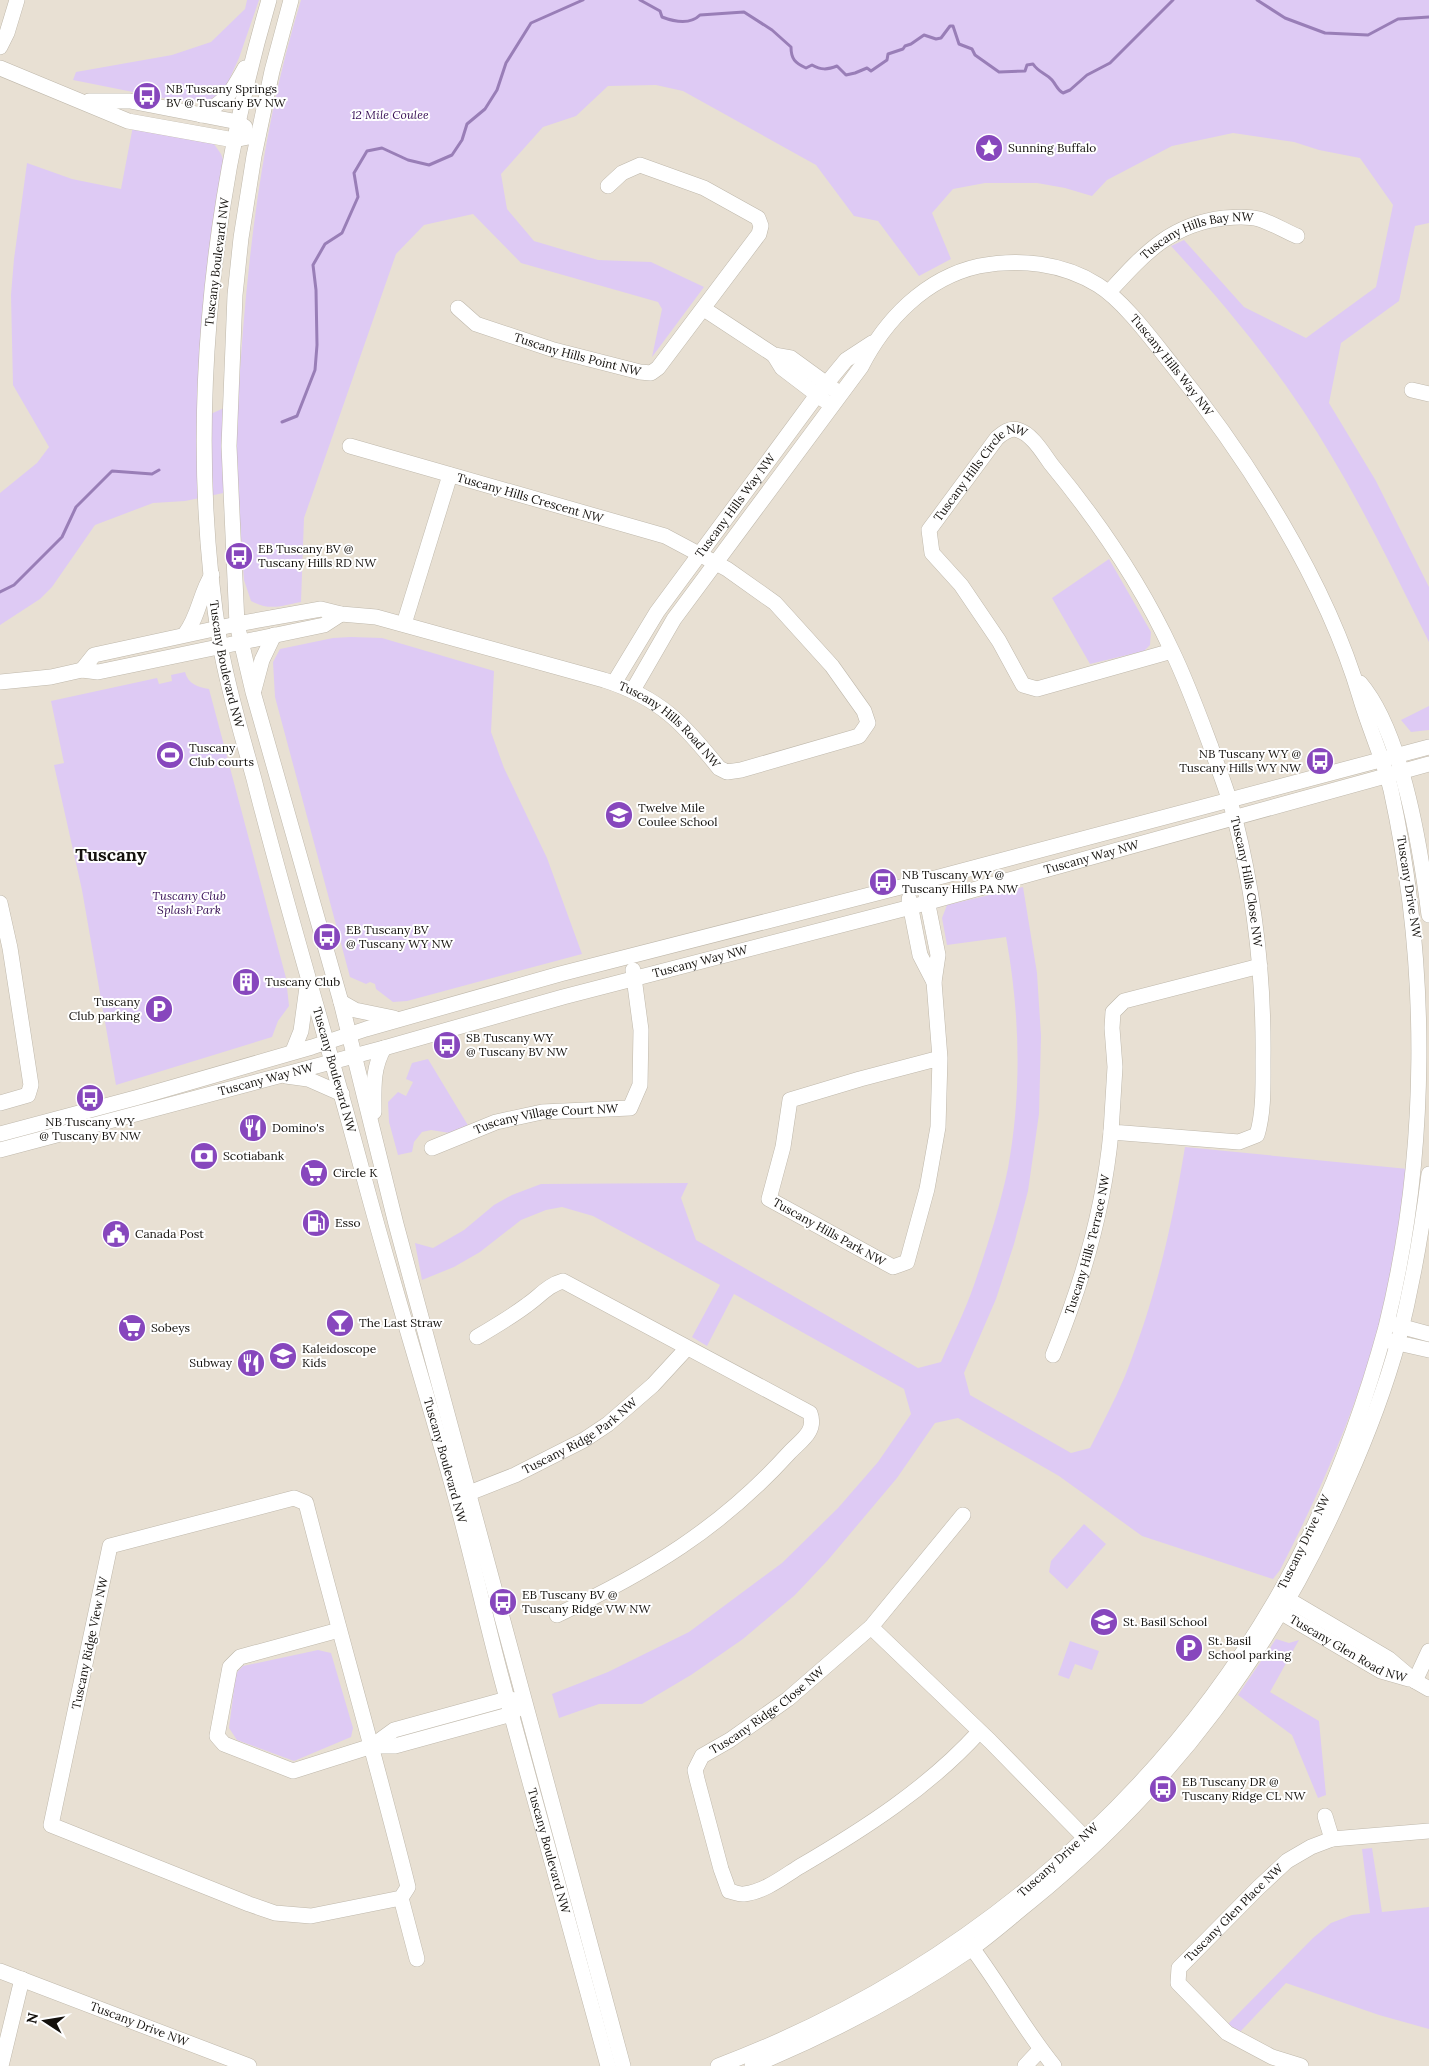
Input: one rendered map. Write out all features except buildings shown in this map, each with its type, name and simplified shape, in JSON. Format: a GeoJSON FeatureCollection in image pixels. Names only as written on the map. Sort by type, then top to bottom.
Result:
{"type":"FeatureCollection","features":[{"type":"Feature","properties":{"kind":"street"},"geometry":{"type":"LineString","coordinates":[[0,47],[7,33],[17,0]]}},
{"type":"Feature","properties":{"kind":"street","name":"Tuscany Boulevard NW"},"geometry":{"type":"LineString","coordinates":[[269,0],[253,54],[234,140],[220,228],[206,357],[206,471],[212,574],[221,646],[284,896],[342,1094],[388,1267],[462,1495],[525,1702],[623,2066]]}},
{"type":"Feature","properties":{"kind":"street","name":"Tuscany Boulevard NW"},"geometry":{"type":"LineString","coordinates":[[291,0],[258,135],[241,238],[235,295],[229,446],[237,624],[253,692],[341,1002],[462,1495],[507,1699],[608,2066]]}},
{"type":"Feature","properties":{"kind":"street"},"geometry":{"type":"LineString","coordinates":[[202,115],[222,102],[230,94],[253,54]]}},
{"type":"Feature","properties":{"kind":"street"},"geometry":{"type":"LineString","coordinates":[[0,68],[128,120],[234,140],[258,135]]}},
{"type":"Feature","properties":{"kind":"street"},"geometry":{"type":"LineString","coordinates":[[83,101],[130,101],[238,122],[258,135]]}},
{"type":"Feature","properties":{"kind":"street","name":"Tuscany Hills Point NW"},"geometry":{"type":"LineString","coordinates":[[458,308],[476,324],[554,350],[651,373],[658,368],[759,234],[761,226],[758,218],[704,188],[640,164],[622,173],[608,186]]}},
{"type":"Feature","properties":{"kind":"street","name":"Tuscany Hills Bay NW"},"geometry":{"type":"LineString","coordinates":[[1109,292],[1154,246],[1175,232],[1202,222],[1230,217],[1258,219],[1297,236]]}},
{"type":"Feature","properties":{"kind":"street","name":"Tuscany Hills Way NW"},"geometry":{"type":"LineString","coordinates":[[633,690],[674,619],[860,366],[874,342],[898,313],[927,289],[953,274],[984,265],[1017,262],[1049,266],[1080,276],[1109,292],[1136,321],[1211,414],[1258,484],[1301,559],[1321,598],[1356,678],[1370,694],[1386,728],[1389,758]]}},
{"type":"Feature","properties":{"kind":"street"},"geometry":{"type":"LineString","coordinates":[[704,309],[774,355],[791,358],[822,390],[835,400]]}},
{"type":"Feature","properties":{"kind":"street","name":"Tuscany Hills Way NW"},"geometry":{"type":"LineString","coordinates":[[614,683],[657,612],[822,390],[846,360],[874,342]]}},
{"type":"Feature","properties":{"kind":"street"},"geometry":{"type":"LineString","coordinates":[[1412,390],[1429,394]]}},
{"type":"Feature","properties":{"kind":"street","name":"Tuscany Hills Circle NW"},"geometry":{"type":"LineString","coordinates":[[1172,651],[1037,689],[1023,685],[998,641],[961,585],[932,553],[929,541],[929,530],[997,438],[1007,430],[1018,430],[1031,439],[1089,511],[1118,555],[1172,651],[1201,722],[1229,800]]}},
{"type":"Feature","properties":{"kind":"street"},"geometry":{"type":"LineString","coordinates":[[350,446],[450,475]]}},
{"type":"Feature","properties":{"kind":"street","name":"Tuscany Hills Crescent NW"},"geometry":{"type":"LineString","coordinates":[[404,624],[450,475],[665,536],[699,553]]}},
{"type":"Feature","properties":{"kind":"street","name":"Tuscany Hills Road NW"},"geometry":{"type":"LineString","coordinates":[[82,670],[94,655],[186,634],[321,609],[341,614],[376,616],[633,690],[660,705],[672,715],[719,768],[726,772],[741,770],[859,736],[868,723],[864,711],[832,666],[775,603],[699,553]]}},
{"type":"Feature","properties":{"kind":"street"},"geometry":{"type":"LineString","coordinates":[[186,634],[196,617],[205,585],[212,574]]}},
{"type":"Feature","properties":{"kind":"street"},"geometry":{"type":"LineString","coordinates":[[0,682],[51,677],[82,670],[98,672],[324,625],[341,614]]}},
{"type":"Feature","properties":{"kind":"street"},"geometry":{"type":"LineString","coordinates":[[253,692],[262,660],[274,635]]}},
{"type":"Feature","properties":{"kind":"street","name":"Tuscany Way NW"},"geometry":{"type":"LineString","coordinates":[[0,1134],[139,1097],[312,1047],[348,1034],[560,974],[906,886],[1429,747]]}},
{"type":"Feature","properties":{"kind":"street","name":"Tuscany Drive NW"},"geometry":{"type":"LineString","coordinates":[[1389,758],[1418,845],[1429,915]]}},
{"type":"Feature","properties":{"kind":"street","name":"Tuscany Way NW"},"geometry":{"type":"LineString","coordinates":[[0,1150],[384,1048],[563,997],[928,903],[1429,764]]}},
{"type":"Feature","properties":{"kind":"street","name":"Tuscany Drive NW"},"geometry":{"type":"LineString","coordinates":[[1394,774],[1400,828],[1413,903],[1426,1031],[1421,1118],[1394,1324]]}},
{"type":"Feature","properties":{"kind":"street","name":"Tuscany Hills Close NW"},"geometry":{"type":"LineString","coordinates":[[1229,800],[1251,901],[1260,966],[1264,1027],[1263,1088],[1257,1136],[1240,1142],[1111,1132],[1115,1067],[1112,1028],[1113,1012],[1124,1001],[1260,966]]}},
{"type":"Feature","properties":{"kind":"street","name":"Tuscany Hills Park NW"},"geometry":{"type":"LineString","coordinates":[[924,881],[938,955],[934,982],[940,1058],[938,1127],[927,1189],[907,1262],[893,1267],[769,1199],[783,1147],[790,1100],[860,1078],[940,1058]]}},
{"type":"Feature","properties":{"kind":"street","name":"Tuscany Hills Park NW"},"geometry":{"type":"LineString","coordinates":[[906,886],[920,955],[934,982]]}},
{"type":"Feature","properties":{"kind":"street"},"geometry":{"type":"LineString","coordinates":[[0,903],[10,948],[31,1085],[28,1095],[0,1103]]}},
{"type":"Feature","properties":{"kind":"street","name":"Tuscany Village Court NW"},"geometry":{"type":"LineString","coordinates":[[432,1148],[496,1122],[542,1112],[630,1108],[640,1085],[641,1030],[630,956]]}},
{"type":"Feature","properties":{"kind":"street"},"geometry":{"type":"LineString","coordinates":[[293,1051],[301,1031],[308,978]]}},
{"type":"Feature","properties":{"kind":"street"},"geometry":{"type":"LineString","coordinates":[[341,1002],[363,1012],[401,1020]]}},
{"type":"Feature","properties":{"kind":"street"},"geometry":{"type":"LineString","coordinates":[[375,1146],[373,1078],[378,1059],[384,1048]]}},
{"type":"Feature","properties":{"kind":"street"},"geometry":{"type":"LineString","coordinates":[[280,1076],[308,1079],[342,1094]]}},
{"type":"Feature","properties":{"kind":"street","name":"Tuscany Hills Terrace NW"},"geometry":{"type":"LineString","coordinates":[[1053,1355],[1066,1324],[1097,1218],[1111,1132]]}},
{"type":"Feature","properties":{"kind":"street","name":"Tuscany Drive NW"},"geometry":{"type":"LineString","coordinates":[[752,2066],[820,2036],[899,1994],[968,1943],[1040,1894],[1089,1843],[1192,1721],[1244,1650],[1282,1604],[1306,1543],[1342,1463],[1368,1391],[1390,1341],[1420,1235],[1429,1174]]}},
{"type":"Feature","properties":{"kind":"street"},"geometry":{"type":"LineString","coordinates":[[477,1337],[513,1316],[542,1294],[551,1284],[563,1281],[810,1414],[813,1420],[811,1430],[771,1474],[736,1506],[685,1546],[616,1587],[557,1615]]}},
{"type":"Feature","properties":{"kind":"street"},"geometry":{"type":"LineString","coordinates":[[1394,1324],[1429,1334]]}},
{"type":"Feature","properties":{"kind":"street"},"geometry":{"type":"LineString","coordinates":[[1390,1341],[1429,1350]]}},
{"type":"Feature","properties":{"kind":"street","name":"Tuscany Ridge Park NW"},"geometry":{"type":"LineString","coordinates":[[462,1495],[516,1475],[608,1424],[653,1385],[687,1348]]}},
{"type":"Feature","properties":{"kind":"street","name":"Tuscany Ridge View NW"},"geometry":{"type":"LineString","coordinates":[[294,1498],[306,1503],[338,1630],[372,1746],[408,1887],[401,1898],[311,1916],[275,1913],[240,1901],[51,1825],[110,1546],[294,1498]]}},
{"type":"Feature","properties":{"kind":"street"},"geometry":{"type":"LineString","coordinates":[[963,1515],[871,1627],[980,1732],[1089,1843]]}},
{"type":"Feature","properties":{"kind":"street","name":"Tuscany Glen Road NW"},"geometry":{"type":"LineString","coordinates":[[1282,1604],[1380,1671],[1415,1681],[1429,1689]]}},
{"type":"Feature","properties":{"kind":"street","name":"Tuscany Ridge Close NW"},"geometry":{"type":"LineString","coordinates":[[871,1627],[782,1704],[730,1740],[702,1756],[695,1770],[721,1869],[729,1891],[743,1894],[763,1889],[866,1826],[907,1798],[957,1757],[980,1732]]}},
{"type":"Feature","properties":{"kind":"street"},"geometry":{"type":"LineString","coordinates":[[338,1630],[240,1657],[230,1667],[217,1736],[224,1744],[293,1771],[372,1746],[395,1746],[512,1714],[525,1702]]}},
{"type":"Feature","properties":{"kind":"street"},"geometry":{"type":"LineString","coordinates":[[1415,1681],[1429,1651]]}},
{"type":"Feature","properties":{"kind":"street"},"geometry":{"type":"LineString","coordinates":[[372,1746],[394,1730],[507,1699],[525,1702]]}},
{"type":"Feature","properties":{"kind":"street"},"geometry":{"type":"LineString","coordinates":[[1325,1816],[1332,1839]]}},
{"type":"Feature","properties":{"kind":"street","name":"Tuscany Glen Place NW"},"geometry":{"type":"LineString","coordinates":[[1301,2066],[1272,2057],[1227,2033],[1178,1984],[1179,1968],[1287,1861],[1312,1847],[1332,1839],[1429,1831]]}},
{"type":"Feature","properties":{"kind":"street","name":"Tuscany Ridge View NW"},"geometry":{"type":"LineString","coordinates":[[401,1898],[417,1959]]}},
{"type":"Feature","properties":{"kind":"street"},"geometry":{"type":"LineString","coordinates":[[968,1943],[1040,2050],[1054,2066]]}},
{"type":"Feature","properties":{"kind":"street","name":"Tuscany Drive NW"},"geometry":{"type":"LineString","coordinates":[[718,2066],[779,2042],[843,2011],[904,1976],[968,1943]]}},
{"type":"Feature","properties":{"kind":"street","name":"Tuscany Drive NW"},"geometry":{"type":"LineString","coordinates":[[0,1971],[249,2066]]}},
{"type":"Feature","properties":{"kind":"street"},"geometry":{"type":"LineString","coordinates":[[1,2066],[22,1979]]}},
{"type":"Feature","properties":{"kind":"street"},"geometry":{"type":"LineString","coordinates":[[1025,2066],[1040,2050]]}},
{"type":"Feature","properties":{"kind":"green space"},"geometry":{"type":"Polygon","coordinates":[[[247,0],[259,0],[239,58],[224,91],[209,102],[178,101],[73,80],[76,72],[172,55],[211,42],[245,9],[247,0]]]}},
{"type":"Feature","properties":{"kind":"green space","name":"12 Mile Coulee"},"geometry":{"type":"Polygon","coordinates":[[[301,0],[1429,0],[1429,223],[1415,226],[1399,301],[1341,343],[1329,403],[1376,481],[1429,587],[1429,642],[1370,526],[1315,429],[1258,347],[1171,246],[1184,240],[1244,307],[1306,338],[1376,287],[1393,205],[1360,158],[1319,150],[1294,142],[1233,133],[1172,146],[1107,180],[1092,196],[1065,188],[1037,183],[985,183],[953,189],[932,213],[951,259],[919,276],[878,221],[854,216],[816,165],[683,91],[656,85],[608,86],[576,116],[543,127],[501,174],[507,209],[534,241],[598,260],[651,262],[704,287],[652,357],[662,309],[658,302],[521,263],[473,214],[424,225],[396,254],[304,518],[301,602],[270,607],[251,601],[244,580],[238,490],[185,501],[153,503],[95,525],[52,587],[40,599],[0,625],[0,493],[37,463],[49,447],[13,385],[11,295],[27,163],[72,179],[121,189],[133,126],[214,144],[224,162],[199,419],[238,402],[251,249],[258,199],[275,99],[301,0]]]}},
{"type":"Feature","properties":{"kind":"green space"},"geometry":{"type":"Polygon","coordinates":[[[1109,559],[1151,632],[1150,645],[1144,651],[1090,664],[1052,598],[1109,559]]]}},
{"type":"Feature","properties":{"kind":"green space"},"geometry":{"type":"Polygon","coordinates":[[[333,638],[382,638],[494,671],[491,732],[504,768],[547,858],[582,954],[407,1001],[393,1002],[376,989],[375,984],[370,982],[366,984],[350,977],[275,697],[273,662],[280,649],[333,638]]]}},
{"type":"Feature","properties":{"kind":"green space","name":"Tuscany Club Splash Park"},"geometry":{"type":"Polygon","coordinates":[[[185,672],[188,679],[194,684],[209,689],[286,978],[289,1006],[278,1021],[272,1037],[116,1085],[82,890],[54,765],[64,763],[51,701],[157,678],[159,684],[172,681],[171,675],[185,672]]]}},
{"type":"Feature","properties":{"kind":"green space"},"geometry":{"type":"Polygon","coordinates":[[[1429,706],[1429,730],[1411,732],[1401,720],[1429,706]]]}},
{"type":"Feature","properties":{"kind":"green space"},"geometry":{"type":"Polygon","coordinates":[[[1023,887],[1037,973],[1041,1036],[1039,1114],[1028,1191],[1014,1244],[996,1299],[964,1373],[970,1395],[1071,1453],[1090,1448],[1125,1376],[1154,1291],[1168,1235],[1185,1147],[1408,1169],[1392,1269],[1381,1318],[1367,1366],[1328,1470],[1280,1570],[1273,1579],[1142,1536],[1059,1476],[958,1418],[935,1423],[897,1478],[828,1560],[795,1595],[743,1639],[691,1675],[642,1704],[599,1704],[559,1718],[552,1694],[608,1672],[689,1632],[782,1563],[838,1508],[878,1462],[911,1414],[904,1389],[734,1294],[707,1346],[692,1337],[720,1285],[593,1216],[562,1207],[546,1210],[521,1220],[480,1252],[454,1267],[422,1280],[415,1243],[433,1248],[464,1230],[494,1205],[512,1195],[541,1184],[688,1183],[681,1198],[696,1240],[918,1368],[941,1362],[970,1295],[1001,1197],[1013,1139],[1018,1052],[1014,994],[1006,937],[947,945],[942,918],[947,905],[1023,887]]]}},
{"type":"Feature","properties":{"kind":"green space"},"geometry":{"type":"Polygon","coordinates":[[[428,1059],[469,1127],[450,1133],[431,1130],[422,1132],[414,1142],[412,1152],[398,1155],[389,1122],[388,1102],[398,1092],[406,1096],[413,1082],[406,1079],[412,1063],[428,1059]]]}},
{"type":"Feature","properties":{"kind":"green space"},"geometry":{"type":"Polygon","coordinates":[[[1084,1524],[1106,1544],[1067,1589],[1049,1572],[1051,1561],[1084,1524]]]}},
{"type":"Feature","properties":{"kind":"green space"},"geometry":{"type":"Polygon","coordinates":[[[1276,1639],[1289,1643],[1299,1640],[1270,1692],[1319,1721],[1326,1795],[1318,1798],[1292,1735],[1238,1695],[1276,1639]]]}},
{"type":"Feature","properties":{"kind":"green space"},"geometry":{"type":"Polygon","coordinates":[[[1070,1641],[1099,1651],[1092,1670],[1075,1664],[1069,1679],[1058,1675],[1070,1641]]]}},
{"type":"Feature","properties":{"kind":"green space"},"geometry":{"type":"Polygon","coordinates":[[[318,1650],[331,1653],[353,1728],[351,1737],[294,1761],[237,1740],[229,1728],[236,1673],[243,1666],[318,1650]]]}},
{"type":"Feature","properties":{"kind":"green space"},"geometry":{"type":"Polygon","coordinates":[[[1372,1848],[1382,1912],[1429,1907],[1429,2029],[1379,2015],[1286,1983],[1239,2033],[1228,2024],[1313,1938],[1331,1923],[1352,1915],[1370,1913],[1362,1849],[1372,1848]]]}},
{"type":"Feature","properties":{"kind":"waterway"},"geometry":{"type":"LineString","coordinates":[[282,422],[297,416],[315,370],[317,345],[316,290],[313,265],[325,244],[342,233],[358,197],[354,173],[367,151],[382,148],[408,160],[429,165],[452,155],[462,140],[467,124],[485,109],[497,90],[506,63],[531,23],[583,0]]}},
{"type":"Feature","properties":{"kind":"waterway"},"geometry":{"type":"LineString","coordinates":[[640,0],[660,11],[662,17],[677,21],[692,20],[700,15],[744,12],[772,30],[791,47],[793,58],[799,64],[806,68],[812,65],[824,69],[837,66],[846,75],[867,68],[871,71],[887,60],[888,54],[903,49],[924,35],[936,39],[941,38],[950,26],[953,26],[959,44],[972,49],[975,55],[999,72],[1025,71],[1027,65],[1033,64],[1050,78],[1063,93],[1070,90],[1087,75],[1110,63],[1173,0]]}},
{"type":"Feature","properties":{"kind":"waterway"},"geometry":{"type":"LineString","coordinates":[[1257,0],[1285,18],[1325,33],[1368,35],[1398,19],[1429,17]]}},
{"type":"Feature","properties":{"kind":"waterway"},"geometry":{"type":"LineString","coordinates":[[0,592],[14,585],[62,537],[76,507],[112,471],[152,474],[159,470]]}},
{"type":"Feature","properties":{"kind":"place","name":"NB Tuscany Springs BV @ Tuscany BV NW"},"geometry":{"type":"Point","coordinates":[147,96]}},
{"type":"Feature","properties":{"kind":"place","name":"Sunning Buffalo"},"geometry":{"type":"Point","coordinates":[989,148]}},
{"type":"Feature","properties":{"kind":"place","name":"EB Tuscany BV @ Tuscany Hills RD NW"},"geometry":{"type":"Point","coordinates":[239,556]}},
{"type":"Feature","properties":{"kind":"place","name":"Tuscany Club courts"},"geometry":{"type":"Point","coordinates":[170,755]}},
{"type":"Feature","properties":{"kind":"place","name":"NB Tuscany WY @ Tuscany Hills WY NW"},"geometry":{"type":"Point","coordinates":[1320,761]}},
{"type":"Feature","properties":{"kind":"place","name":"Twelve Mile Coulee School"},"geometry":{"type":"Point","coordinates":[619,815]}},
{"type":"Feature","properties":{"kind":"place","name":"NB Tuscany WY @ Tuscany Hills PA NW"},"geometry":{"type":"Point","coordinates":[883,882]}},
{"type":"Feature","properties":{"kind":"place","name":"EB Tuscany BV @ Tuscany WY NW"},"geometry":{"type":"Point","coordinates":[327,937]}},
{"type":"Feature","properties":{"kind":"place","name":"Tuscany Club"},"geometry":{"type":"Point","coordinates":[246,982]}},
{"type":"Feature","properties":{"kind":"place","name":"Tuscany Club parking"},"geometry":{"type":"Point","coordinates":[159,1009]}},
{"type":"Feature","properties":{"kind":"place","name":"SB Tuscany WY @ Tuscany BV NW"},"geometry":{"type":"Point","coordinates":[447,1045]}},
{"type":"Feature","properties":{"kind":"place","name":"NB Tuscany WY @ Tuscany BV NW"},"geometry":{"type":"Point","coordinates":[90,1098]}},
{"type":"Feature","properties":{"kind":"place","name":"Domino's"},"geometry":{"type":"Point","coordinates":[253,1128]}},
{"type":"Feature","properties":{"kind":"place","name":"Scotiabank"},"geometry":{"type":"Point","coordinates":[204,1156]}},
{"type":"Feature","properties":{"kind":"place","name":"Circle K"},"geometry":{"type":"Point","coordinates":[314,1173]}},
{"type":"Feature","properties":{"kind":"place","name":"Esso"},"geometry":{"type":"Point","coordinates":[316,1223]}},
{"type":"Feature","properties":{"kind":"place","name":"Canada Post"},"geometry":{"type":"Point","coordinates":[116,1234]}},
{"type":"Feature","properties":{"kind":"place","name":"The Last Straw"},"geometry":{"type":"Point","coordinates":[340,1323]}},
{"type":"Feature","properties":{"kind":"place","name":"Sobeys"},"geometry":{"type":"Point","coordinates":[132,1328]}},
{"type":"Feature","properties":{"kind":"place","name":"Kaleidoscope Kids"},"geometry":{"type":"Point","coordinates":[283,1356]}},
{"type":"Feature","properties":{"kind":"place","name":"Subway"},"geometry":{"type":"Point","coordinates":[251,1363]}},
{"type":"Feature","properties":{"kind":"place","name":"EB Tuscany BV @ Tuscany Ridge VW NW"},"geometry":{"type":"Point","coordinates":[503,1602]}},
{"type":"Feature","properties":{"kind":"place","name":"St. Basil School"},"geometry":{"type":"Point","coordinates":[1104,1622]}},
{"type":"Feature","properties":{"kind":"place","name":"St. Basil School parking"},"geometry":{"type":"Point","coordinates":[1189,1648]}},
{"type":"Feature","properties":{"kind":"place","name":"EB Tuscany DR @ Tuscany Ridge CL NW"},"geometry":{"type":"Point","coordinates":[1163,1789]}},
{"type":"Feature","properties":{"kind":"district","name":"Tuscany"},"geometry":{"type":"Point","coordinates":[111,855]}}]}
